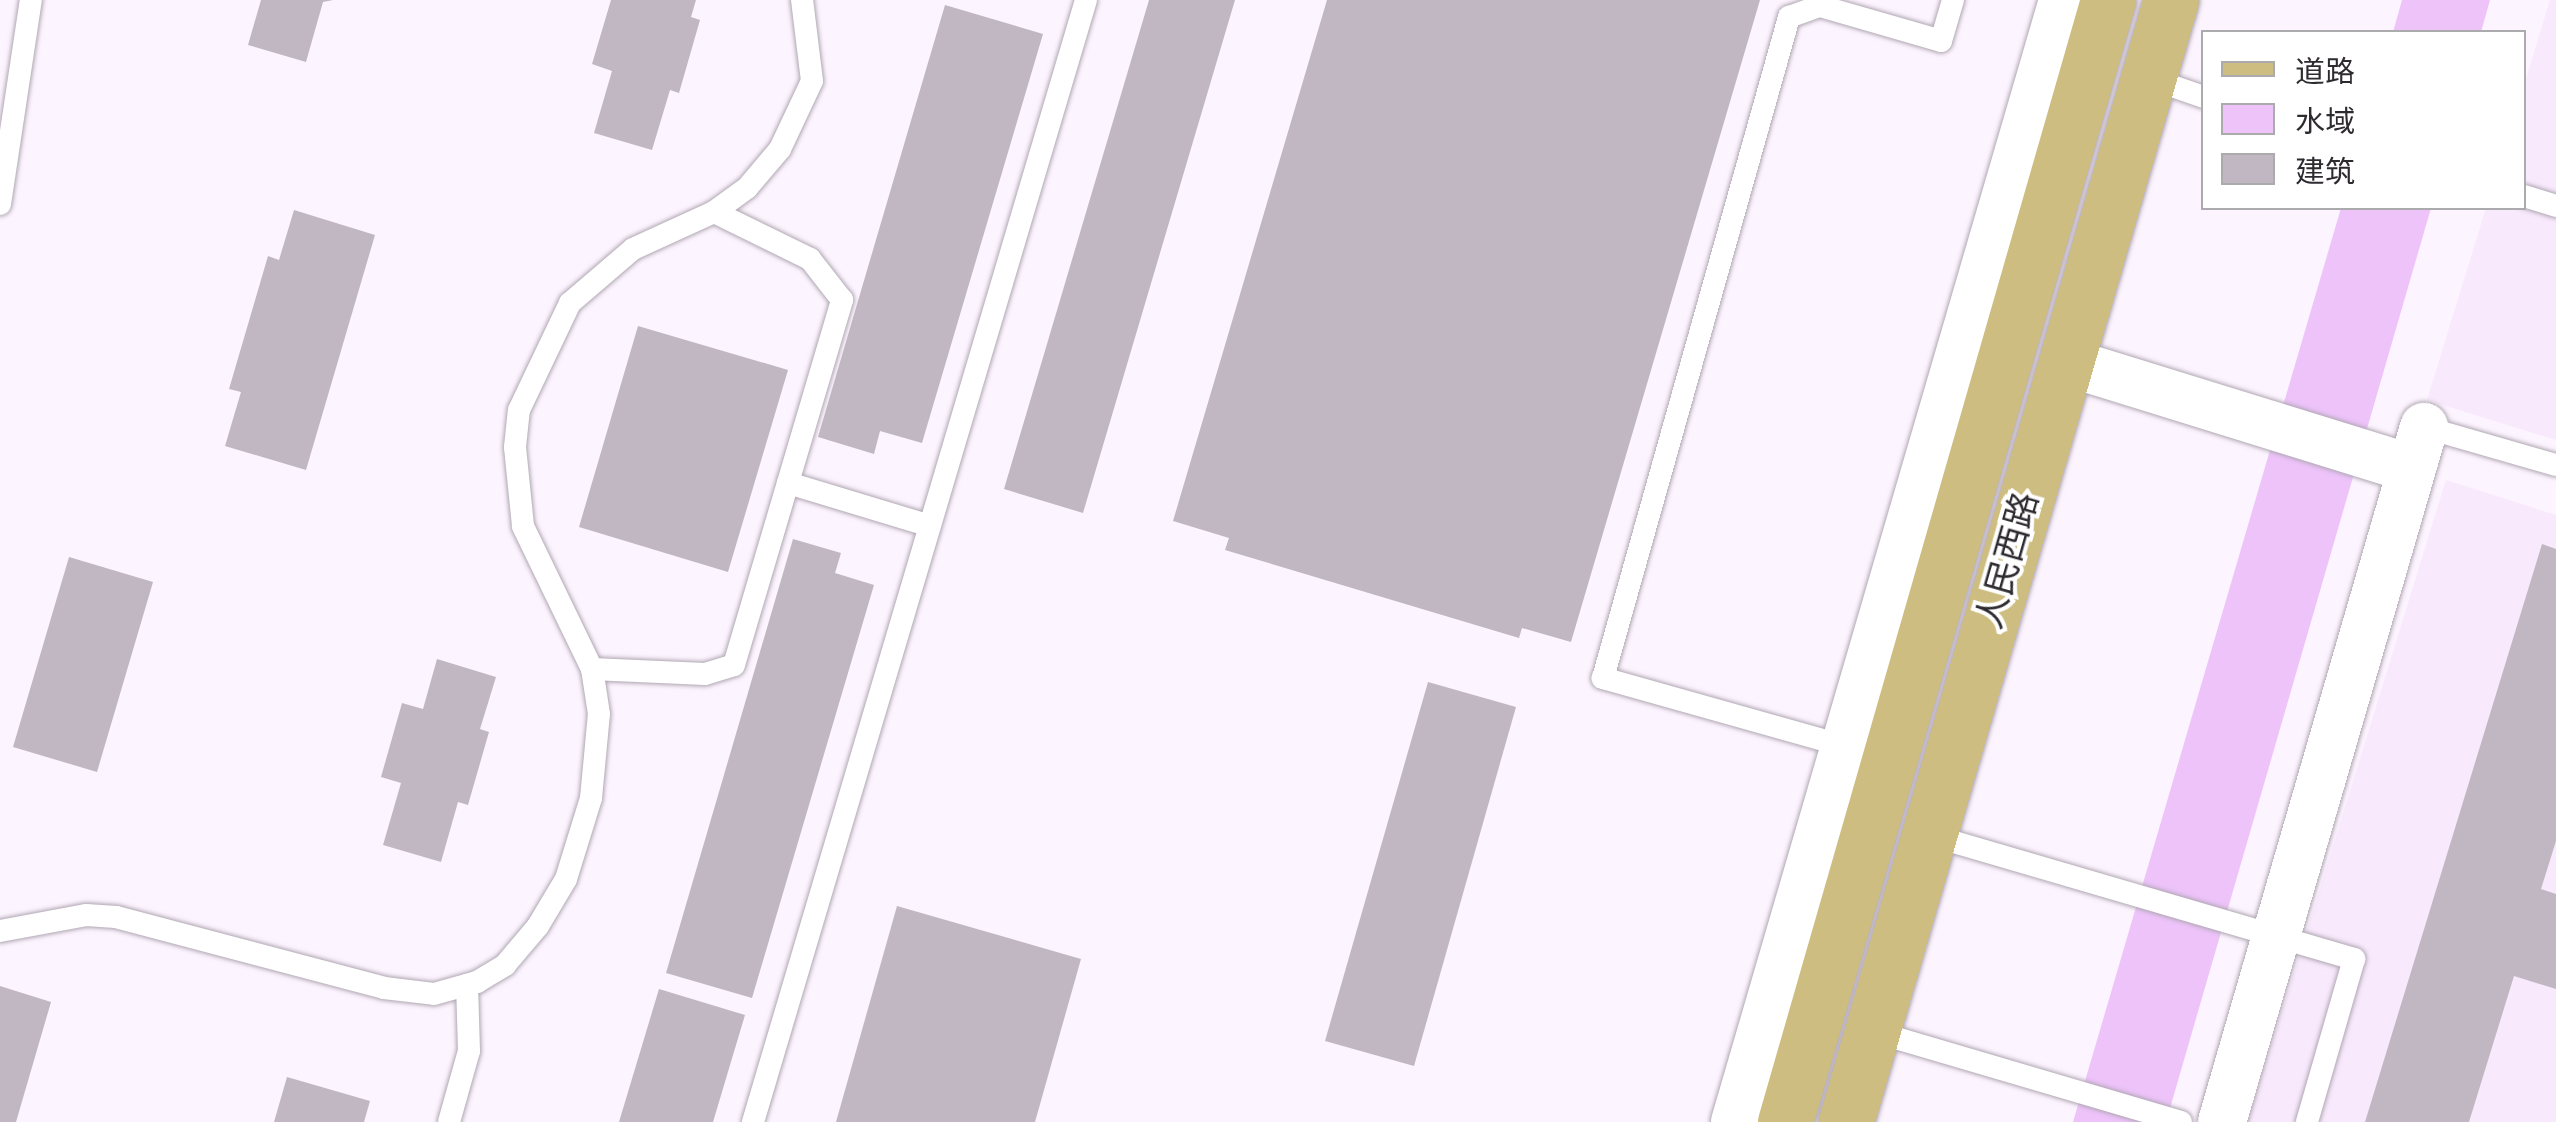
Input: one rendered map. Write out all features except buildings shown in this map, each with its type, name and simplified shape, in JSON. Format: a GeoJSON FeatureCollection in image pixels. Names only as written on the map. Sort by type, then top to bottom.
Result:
{"type":"FeatureCollection","features":[{"type":"Feature","properties":{"kind":"main road","name":"人民西路"},"geometry":{"type":"LineString","coordinates":[[1785,1122],[2108,0]]}},
{"type":"Feature","properties":{"kind":"main road","name":"人民西路"},"geometry":{"type":"LineString","coordinates":[[1846,1122],[2171,0]]}},
{"type":"Feature","properties":{"kind":"street"},"geometry":{"type":"LineString","coordinates":[[1735,1122],[2063,0]]}},
{"type":"Feature","properties":{"kind":"street"},"geometry":{"type":"LineString","coordinates":[[2067,362],[2232,411],[2404,450],[2260,932],[2222,1122]]}},
{"type":"Feature","properties":{"kind":"lane"},"geometry":{"type":"LineString","coordinates":[[0,204],[31,0]]}},
{"type":"Feature","properties":{"kind":"lane"},"geometry":{"type":"LineString","coordinates":[[0,930],[86,915],[116,917],[384,988],[434,994],[467,985],[505,965],[538,926],[566,879],[598,754],[592,669],[523,526],[515,446],[519,410],[570,303],[632,249],[714,212],[747,188],[804,111],[812,81],[802,0]]}},
{"type":"Feature","properties":{"kind":"lane"},"geometry":{"type":"LineString","coordinates":[[753,1122],[1086,0]]}},
{"type":"Feature","properties":{"kind":"lane"},"geometry":{"type":"LineString","coordinates":[[1890,759],[1603,678],[1789,17],[1819,3],[1941,42],[1953,0]]}},
{"type":"Feature","properties":{"kind":"lane"},"geometry":{"type":"LineString","coordinates":[[2149,78],[2201,96]]}},
{"type":"Feature","properties":{"kind":"lane"},"geometry":{"type":"LineString","coordinates":[[2526,197],[2556,206]]}},
{"type":"Feature","properties":{"kind":"lane"},"geometry":{"type":"LineString","coordinates":[[592,669],[705,674],[734,665],[842,300],[810,259],[714,212]]}},
{"type":"Feature","properties":{"kind":"lane"},"geometry":{"type":"LineString","coordinates":[[2404,450],[2556,465]]}},
{"type":"Feature","properties":{"kind":"lane"},"geometry":{"type":"LineString","coordinates":[[788,483],[930,526]]}},
{"type":"Feature","properties":{"kind":"lane"},"geometry":{"type":"LineString","coordinates":[[1930,835],[2354,958],[2307,1122]]}},
{"type":"Feature","properties":{"kind":"lane"},"geometry":{"type":"LineString","coordinates":[[448,1122],[469,1051],[467,985]]}},
{"type":"Feature","properties":{"kind":"lane"},"geometry":{"type":"LineString","coordinates":[[1872,1032],[2181,1122]]}},
{"type":"Feature","properties":{"kind":"shaded area"},"geometry":{"type":"Polygon","coordinates":[[[2550,0],[2556,0],[2556,440],[2427,400],[2485,210],[2526,210],[2526,78],[2550,0]]]}},
{"type":"Feature","properties":{"kind":"shaded area"},"geometry":{"type":"Polygon","coordinates":[[[2446,480],[2556,515],[2556,1122],[2248,1122],[2446,480]]]}},
{"type":"Feature","properties":{"kind":"water"},"geometry":{"type":"Polygon","coordinates":[[[2402,0],[2490,0],[2482,30],[2394,30],[2402,0]]]}},
{"type":"Feature","properties":{"kind":"water"},"geometry":{"type":"Polygon","coordinates":[[[2340,210],[2430,210],[2166,1122],[2073,1122],[2340,210]]]}}]}
